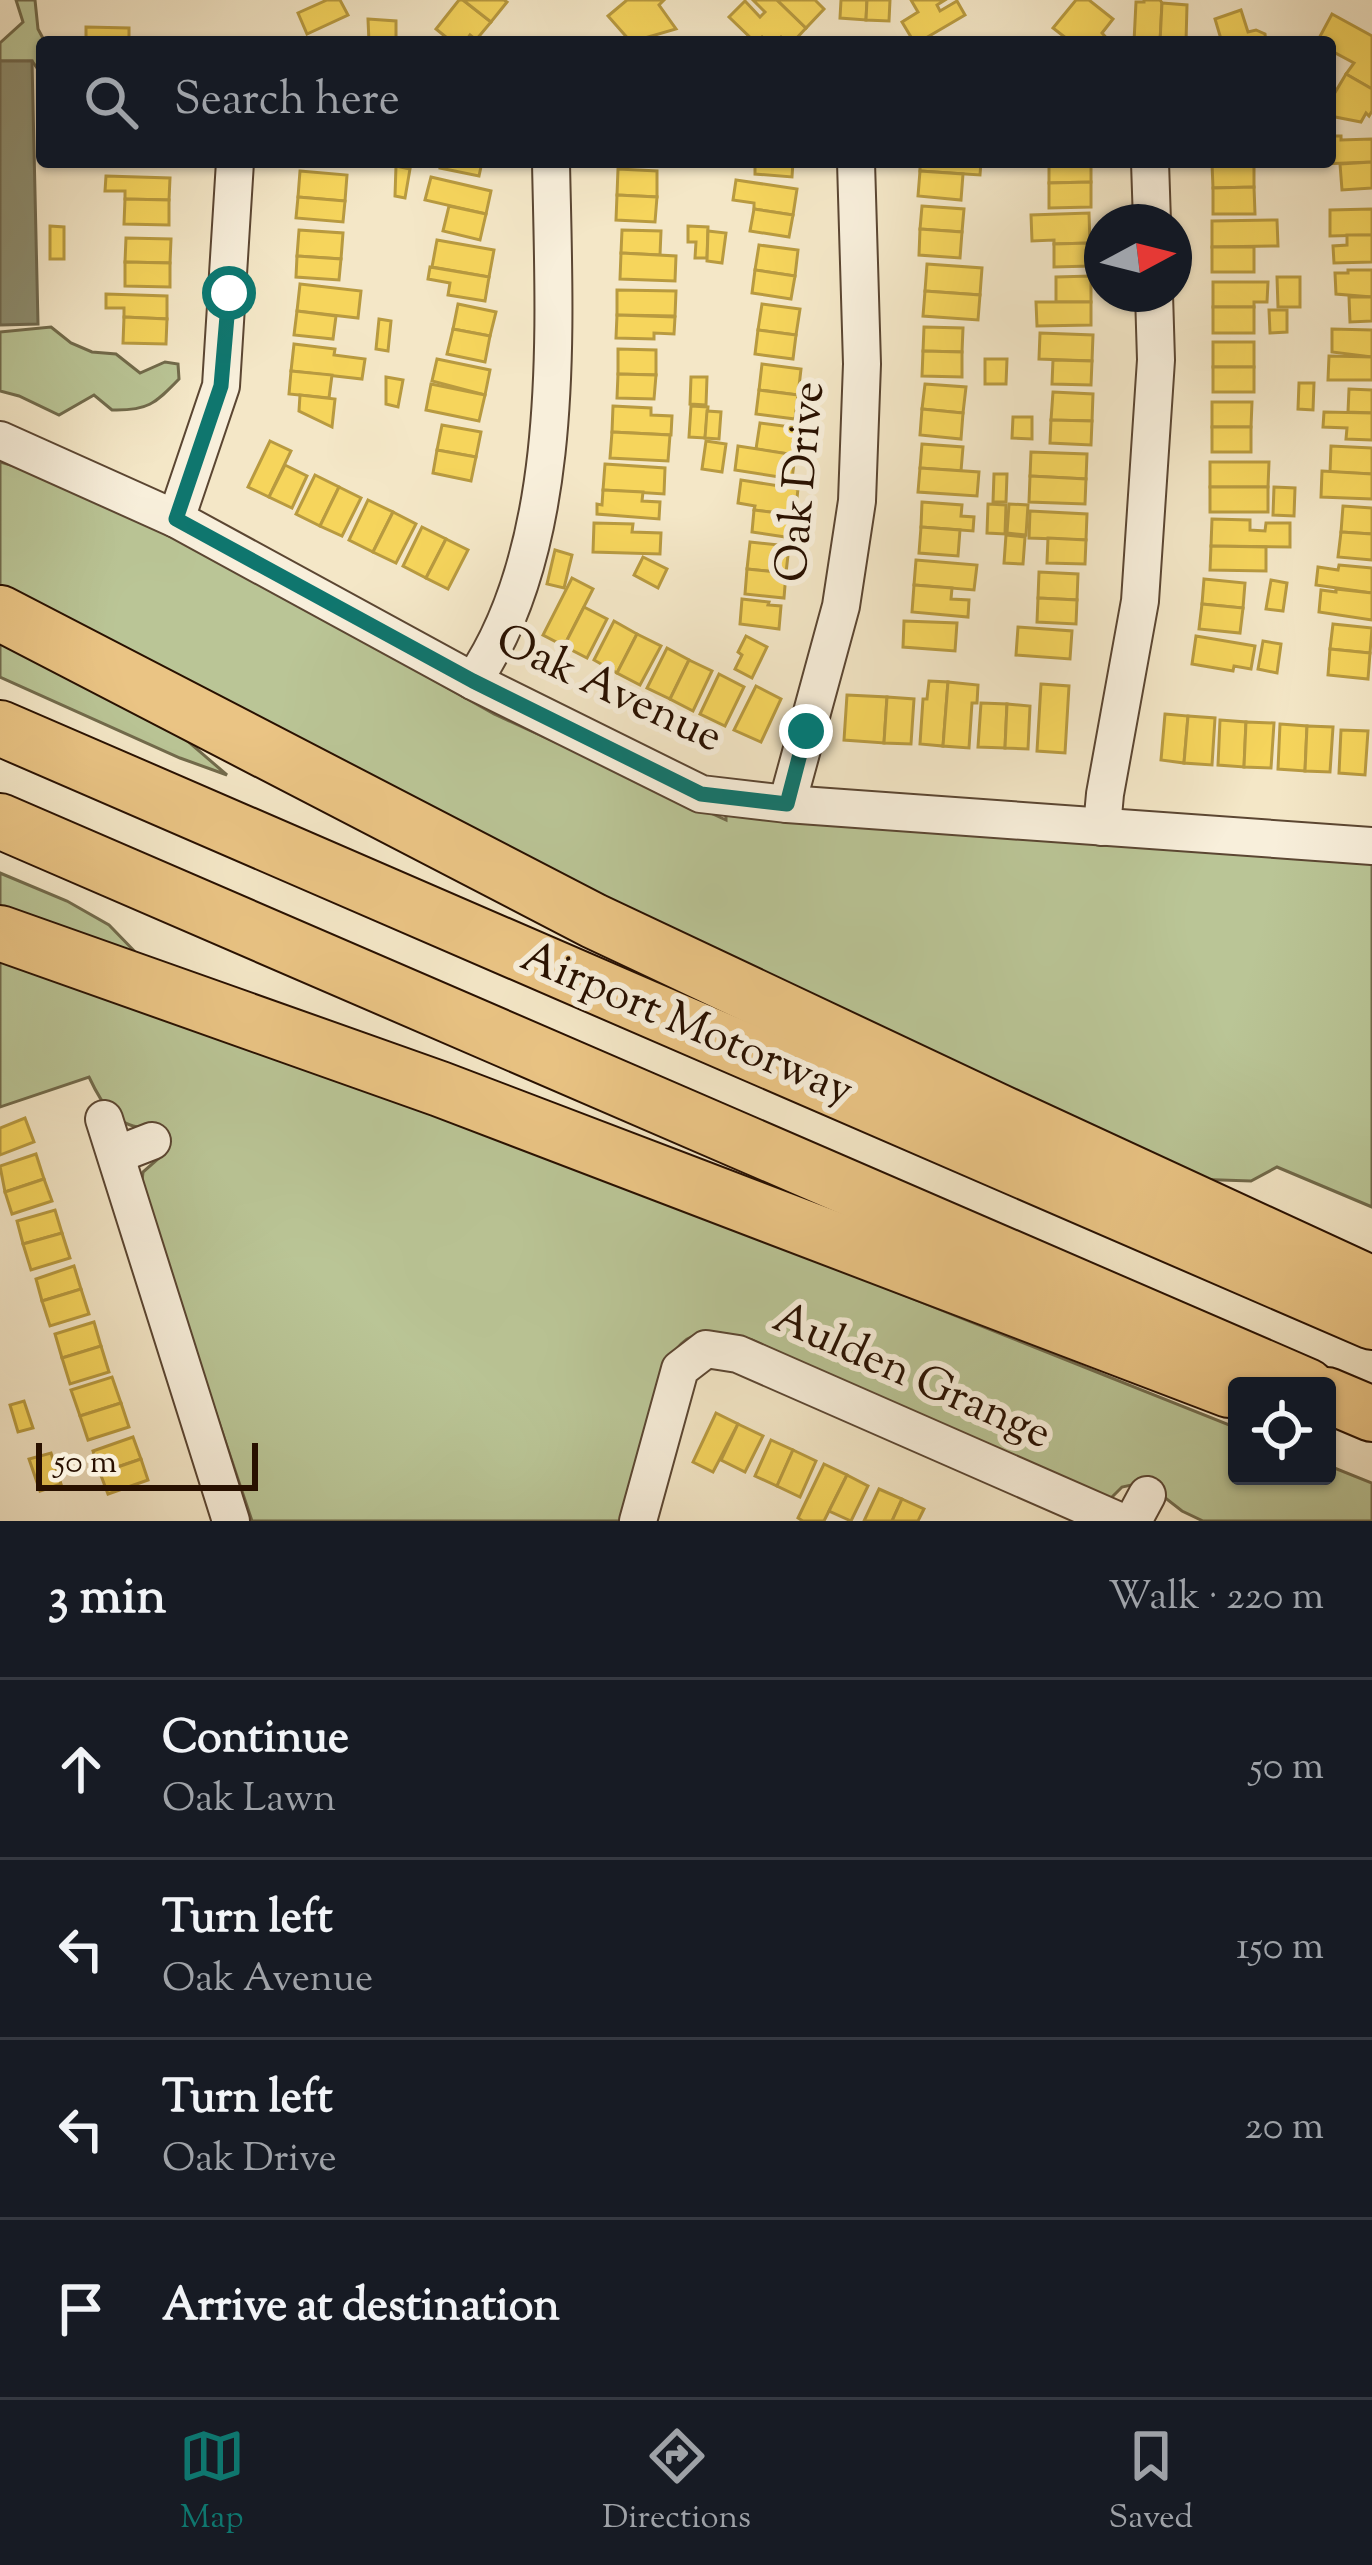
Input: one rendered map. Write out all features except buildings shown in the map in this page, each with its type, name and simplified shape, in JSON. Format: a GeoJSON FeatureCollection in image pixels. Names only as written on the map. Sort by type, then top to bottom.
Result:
{"type":"FeatureCollection","features":[{"type":"Feature","properties":{"kind":"highway"},"geometry":{"type":"LineString","coordinates":[[0,614],[594,921],[1372,1283]]}},
{"type":"Feature","properties":{"kind":"highway","name":"Airport Motorway"},"geometry":{"type":"LineString","coordinates":[[0,728],[1372,1322]]}},
{"type":"Feature","properties":{"kind":"highway","name":"Airport Motorway"},"geometry":{"type":"LineString","coordinates":[[0,821],[1286,1377]]}},
{"type":"Feature","properties":{"kind":"highway"},"geometry":{"type":"LineString","coordinates":[[0,933],[440,1089],[1228,1390]]}},
{"type":"Feature","properties":{"kind":"highway"},"geometry":{"type":"LineString","coordinates":[[1336,1399],[1372,1414]]}},
{"type":"Feature","properties":{"kind":"highway"},"geometry":{"type":"LineString","coordinates":[[1336,1411],[1372,1414]]}},
{"type":"Feature","properties":{"kind":"street"},"geometry":{"type":"LineString","coordinates":[[176,519],[221,386],[235,168]]}},
{"type":"Feature","properties":{"kind":"street"},"geometry":{"type":"LineString","coordinates":[[473,681],[490,656],[525,570],[544,470],[555,363],[551,168]]}},
{"type":"Feature","properties":{"kind":"street","name":"Oak Drive"},"geometry":{"type":"LineString","coordinates":[[787,804],[841,606],[857,501],[862,364],[856,168]]}},
{"type":"Feature","properties":{"kind":"street"},"geometry":{"type":"LineString","coordinates":[[1150,168],[1151,204]]}},
{"type":"Feature","properties":{"kind":"street"},"geometry":{"type":"LineString","coordinates":[[1102,827],[1140,601],[1156,359],[1155,312]]}},
{"type":"Feature","properties":{"kind":"street","name":"Oak Avenue"},"geometry":{"type":"LineString","coordinates":[[0,440],[176,519],[473,681],[701,794],[1372,846]]}},
{"type":"Feature","properties":{"kind":"street"},"geometry":{"type":"LineString","coordinates":[[104,1119],[231,1521]]}},
{"type":"Feature","properties":{"kind":"street"},"geometry":{"type":"LineString","coordinates":[[116,1155],[152,1142]]}},
{"type":"Feature","properties":{"kind":"street","name":"Aulden Grange"},"geometry":{"type":"LineString","coordinates":[[638,1521],[680,1369],[706,1349],[738,1354],[1119,1521]]}},
{"type":"Feature","properties":{"kind":"green space"},"geometry":{"type":"Polygon","coordinates":[[[16,0],[35,0],[42,36],[36,36],[36,67],[32,61],[0,61],[0,43],[23,22],[16,0]]]}},
{"type":"Feature","properties":{"kind":"green space"},"geometry":{"type":"Polygon","coordinates":[[[51,327],[92,352],[116,354],[140,373],[165,362],[178,364],[179,379],[142,407],[112,410],[94,395],[59,415],[0,391],[0,332],[51,327]]]}},
{"type":"Feature","properties":{"kind":"green space"},"geometry":{"type":"Polygon","coordinates":[[[0,462],[163,527],[494,714],[726,820],[726,807],[1372,858],[1372,1207],[1277,1167],[1251,1181],[1191,1179],[671,942],[0,590],[0,462]]]}},
{"type":"Feature","properties":{"kind":"green space"},"geometry":{"type":"Polygon","coordinates":[[[0,641],[169,725],[227,775],[0,677],[0,641]]]}},
{"type":"Feature","properties":{"kind":"green space"},"geometry":{"type":"Polygon","coordinates":[[[0,873],[109,925],[142,959],[0,909],[0,873]]]}},
{"type":"Feature","properties":{"kind":"green space"},"geometry":{"type":"Polygon","coordinates":[[[0,960],[478,1125],[1228,1424],[1228,1485],[1336,1485],[1336,1469],[1372,1483],[1372,1521],[1203,1521],[1145,1482],[1122,1487],[1110,1499],[1050,1480],[752,1340],[715,1333],[689,1338],[672,1357],[654,1400],[622,1521],[252,1521],[141,1190],[143,1172],[159,1158],[150,1128],[120,1120],[89,1077],[0,1107],[0,960]]]}},
{"type":"Feature","properties":{"kind":"route"},"geometry":{"type":"LineString","coordinates":[[229,293],[221,386],[176,519],[473,681],[701,794],[787,804],[806,731]]}}]}
